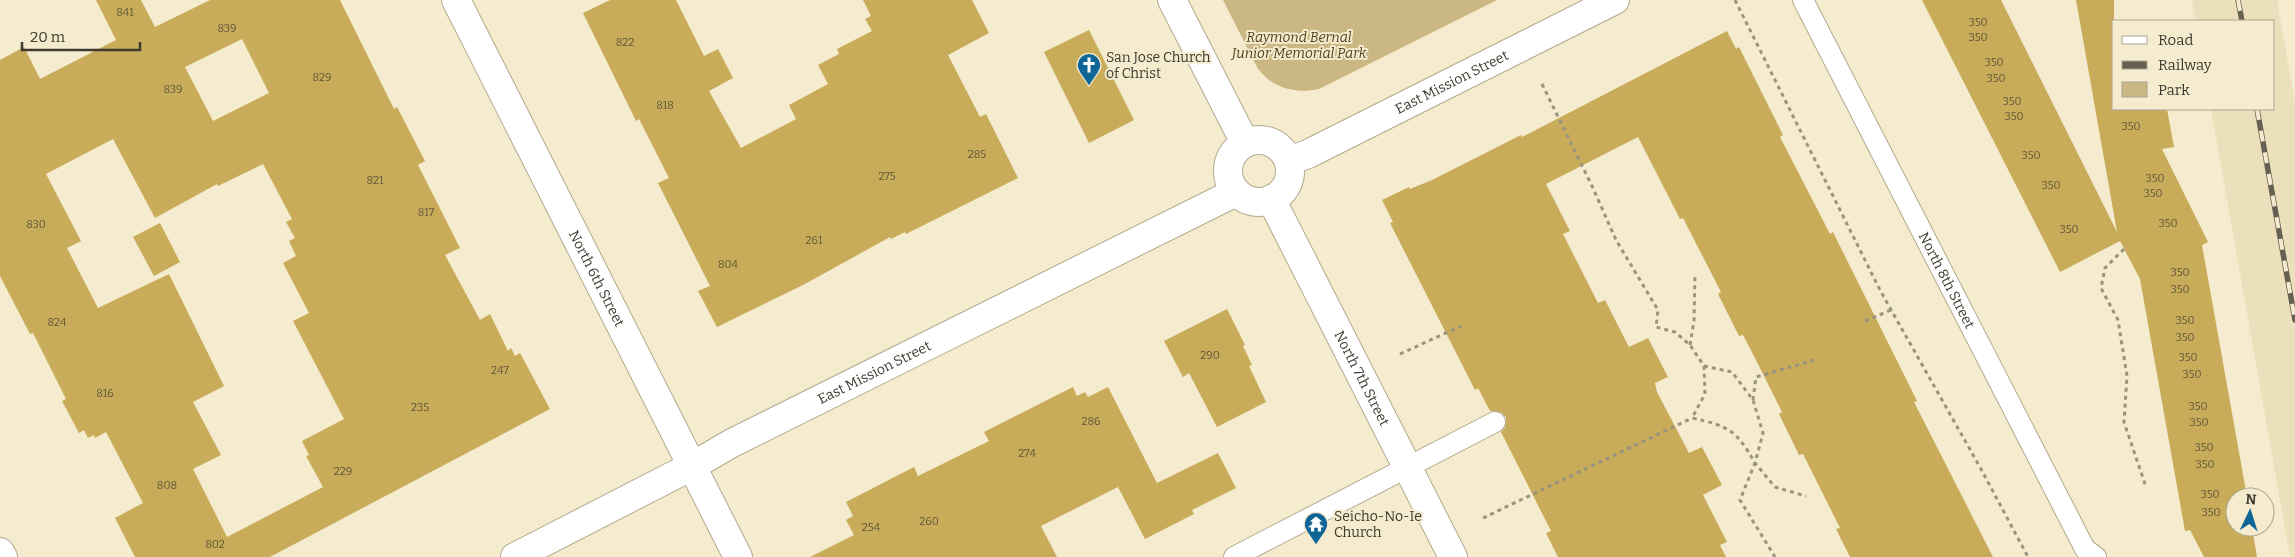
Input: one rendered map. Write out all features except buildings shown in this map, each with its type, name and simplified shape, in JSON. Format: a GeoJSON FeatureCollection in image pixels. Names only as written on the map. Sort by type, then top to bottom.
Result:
{"type":"FeatureCollection","features":[{"type":"Feature","properties":{"kind":"street","name":"North 6th Street"},"geometry":{"type":"LineString","coordinates":[[456,0],[694,465],[738,557]]}},
{"type":"Feature","properties":{"kind":"street"},"geometry":{"type":"LineString","coordinates":[[1172,0],[1245,143]]}},
{"type":"Feature","properties":{"kind":"street","name":"East Mission Street"},"geometry":{"type":"LineString","coordinates":[[1288,161],[1316,150],[1615,0]]}},
{"type":"Feature","properties":{"kind":"street"},"geometry":{"type":"LineString","coordinates":[[1255,140],[1276,145],[1284,152],[1288,161],[1290,170],[1285,188],[1271,199],[1252,201],[1236,192],[1228,175],[1228,165],[1231,156],[1245,143],[1255,140]]}},
{"type":"Feature","properties":{"kind":"street","name":"East Mission Street"},"geometry":{"type":"LineString","coordinates":[[515,557],[694,465],[732,443],[1236,192]]}},
{"type":"Feature","properties":{"kind":"street","name":"North 7th Street"},"geometry":{"type":"LineString","coordinates":[[1271,199],[1452,557]]}},
{"type":"Feature","properties":{"kind":"street"},"geometry":{"type":"LineString","coordinates":[[0,552],[3,557]]}},
{"type":"Feature","properties":{"kind":"lane","name":"North 8th Street"},"geometry":{"type":"LineString","coordinates":[[1803,0],[2080,540],[2085,549],[2096,557]]}},
{"type":"Feature","properties":{"kind":"lane"},"geometry":{"type":"LineString","coordinates":[[1234,557],[1495,422]]}},
{"type":"Feature","properties":{"kind":"path"},"geometry":{"type":"LineString","coordinates":[[1735,0],[1891,310],[1982,469],[2028,557]]}},
{"type":"Feature","properties":{"kind":"path"},"geometry":{"type":"LineString","coordinates":[[1483,518],[1692,418],[1705,394],[1704,366],[1690,345],[1675,332],[1656,327],[1658,310],[1616,240],[1542,84]]}},
{"type":"Feature","properties":{"kind":"path"},"geometry":{"type":"LineString","coordinates":[[2124,249],[2106,268],[2101,288],[2118,320],[2127,376],[2124,422],[2146,487]]}},
{"type":"Feature","properties":{"kind":"path"},"geometry":{"type":"LineString","coordinates":[[1690,345],[1694,321],[1695,274]]}},
{"type":"Feature","properties":{"kind":"path"},"geometry":{"type":"LineString","coordinates":[[1865,321],[1891,310]]}},
{"type":"Feature","properties":{"kind":"path"},"geometry":{"type":"LineString","coordinates":[[1400,354],[1461,326]]}},
{"type":"Feature","properties":{"kind":"path"},"geometry":{"type":"LineString","coordinates":[[1753,400],[1756,378],[1815,360]]}},
{"type":"Feature","properties":{"kind":"path"},"geometry":{"type":"LineString","coordinates":[[1704,366],[1732,372],[1753,400],[1763,433],[1755,463],[1740,500],[1775,557]]}},
{"type":"Feature","properties":{"kind":"path"},"geometry":{"type":"LineString","coordinates":[[1692,418],[1723,424],[1743,441],[1755,463],[1774,487],[1806,496]]}},
{"type":"Feature","properties":{"kind":"shaded area"},"geometry":{"type":"Polygon","coordinates":[[[2192,0],[2277,0],[2295,102],[2295,557],[2290,557],[2211,110],[2275,110],[2275,20],[2196,20],[2192,0]]]}},
{"type":"Feature","properties":{"kind":"green space","name":"Raymond Bernal Junior Memorial Park"},"geometry":{"type":"Polygon","coordinates":[[[1223,0],[1497,0],[1319,89],[1302,91],[1278,85],[1264,76],[1258,69],[1223,0]]]}},
{"type":"Feature","properties":{"kind":"railway"},"geometry":{"type":"LineString","coordinates":[[2238,0],[2242,20]]}},
{"type":"Feature","properties":{"kind":"railway"},"geometry":{"type":"LineString","coordinates":[[2257,110],[2295,320]]}},
{"type":"Feature","properties":{"kind":"place","name":"San Jose Church of Christ"},"geometry":{"type":"Point","coordinates":[1089,86]}},
{"type":"Feature","properties":{"kind":"place","name":"Seicho-No-Ie Church"},"geometry":{"type":"Point","coordinates":[1316,545]}}]}
